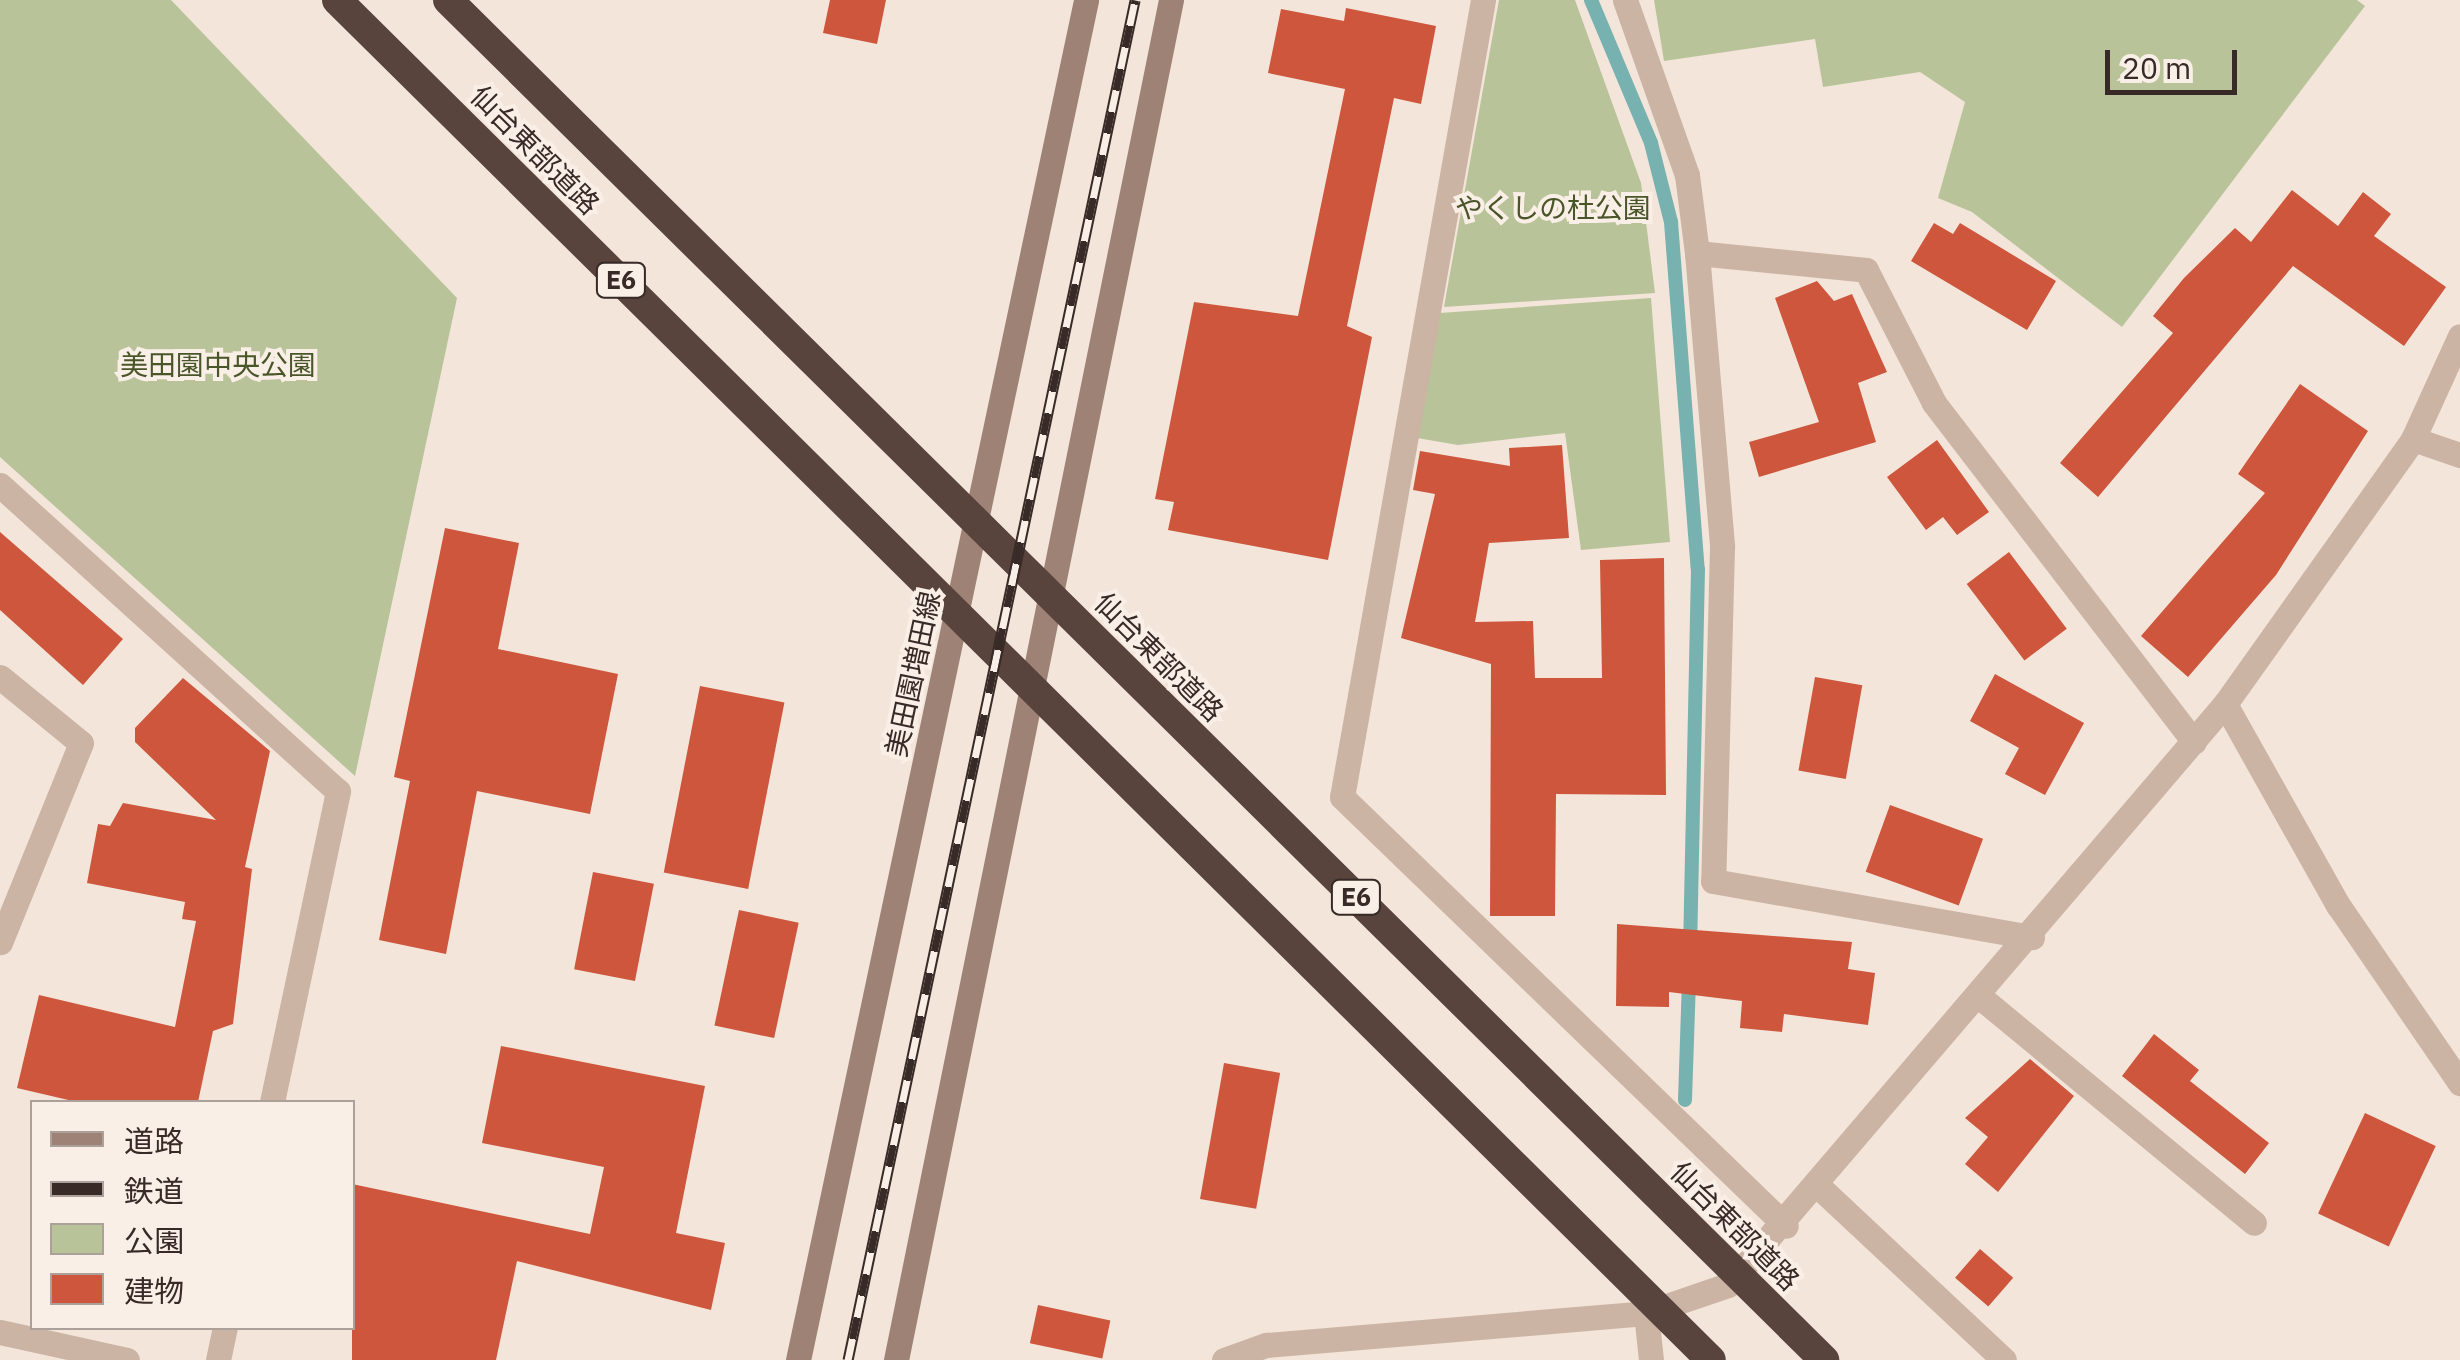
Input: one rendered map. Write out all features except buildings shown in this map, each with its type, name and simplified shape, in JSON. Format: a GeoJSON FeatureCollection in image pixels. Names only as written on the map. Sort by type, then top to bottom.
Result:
{"type":"FeatureCollection","features":[{"type":"Feature","properties":{"kind":"highway","name":"仙台東部道路"},"geometry":{"type":"LineString","coordinates":[[337,0],[1711,1360]]}},
{"type":"Feature","properties":{"kind":"highway","name":"仙台東部道路"},"geometry":{"type":"LineString","coordinates":[[448,0],[1824,1360]]}},
{"type":"Feature","properties":{"kind":"main road","name":"美田園増田線"},"geometry":{"type":"LineString","coordinates":[[798,1360],[1086,0]]}},
{"type":"Feature","properties":{"kind":"main road"},"geometry":{"type":"LineString","coordinates":[[896,1360],[1171,0]]}},
{"type":"Feature","properties":{"kind":"street"},"geometry":{"type":"LineString","coordinates":[[1483,0],[1342,797],[1786,1226]]}},
{"type":"Feature","properties":{"kind":"street"},"geometry":{"type":"LineString","coordinates":[[1626,0],[1687,174],[1697,253],[1722,547],[1713,881],[2032,937]]}},
{"type":"Feature","properties":{"kind":"street"},"geometry":{"type":"LineString","coordinates":[[1697,253],[1866,270],[1934,403],[2194,742]]}},
{"type":"Feature","properties":{"kind":"street"},"geometry":{"type":"LineString","coordinates":[[1224,1360],[1266,1345],[1646,1313],[1728,1285],[1786,1226],[2225,704],[2413,439],[2460,336]]}},
{"type":"Feature","properties":{"kind":"street"},"geometry":{"type":"LineString","coordinates":[[2413,439],[2460,455]]}},
{"type":"Feature","properties":{"kind":"street"},"geometry":{"type":"LineString","coordinates":[[0,485],[338,790],[272,1100]]}},
{"type":"Feature","properties":{"kind":"street"},"geometry":{"type":"LineString","coordinates":[[0,677],[81,743],[0,942]]}},
{"type":"Feature","properties":{"kind":"street"},"geometry":{"type":"LineString","coordinates":[[2225,704],[2338,904],[2459,1080]]}},
{"type":"Feature","properties":{"kind":"street"},"geometry":{"type":"LineString","coordinates":[[1980,997],[2254,1223]]}},
{"type":"Feature","properties":{"kind":"street"},"geometry":{"type":"LineString","coordinates":[[1817,1185],[2004,1360]]}},
{"type":"Feature","properties":{"kind":"street"},"geometry":{"type":"LineString","coordinates":[[1646,1313],[1651,1360]]}},
{"type":"Feature","properties":{"kind":"street"},"geometry":{"type":"LineString","coordinates":[[218,1360],[225,1330]]}},
{"type":"Feature","properties":{"kind":"street"},"geometry":{"type":"LineString","coordinates":[[0,1332],[127,1360]]}},
{"type":"Feature","properties":{"kind":"green space","name":"美田園中央公園"},"geometry":{"type":"Polygon","coordinates":[[[0,0],[171,0],[457,298],[355,776],[0,457],[0,0]]]}},
{"type":"Feature","properties":{"kind":"green space","name":"やくしの杜公園"},"geometry":{"type":"Polygon","coordinates":[[[1499,0],[1575,0],[1641,183],[1655,293],[1444,307],[1499,0]]]}},
{"type":"Feature","properties":{"kind":"green space"},"geometry":{"type":"Polygon","coordinates":[[[1654,0],[2357,0],[2365,6],[2122,327],[1972,212],[1938,198],[1965,102],[1920,72],[1823,87],[1815,39],[1664,61],[1654,0]]]}},
{"type":"Feature","properties":{"kind":"green space"},"geometry":{"type":"Polygon","coordinates":[[[1651,298],[1670,542],[1581,550],[1565,433],[1458,445],[1417,438],[1440,313],[1651,298]]]}},
{"type":"Feature","properties":{"kind":"waterway"},"geometry":{"type":"LineString","coordinates":[[1591,0],[1651,143],[1671,222],[1698,569],[1690,948]]}},
{"type":"Feature","properties":{"kind":"waterway"},"geometry":{"type":"LineString","coordinates":[[1685,1100],[1689,980]]}},
{"type":"Feature","properties":{"kind":"railway"},"geometry":{"type":"LineString","coordinates":[[848,1360],[1135,0]]}}]}
